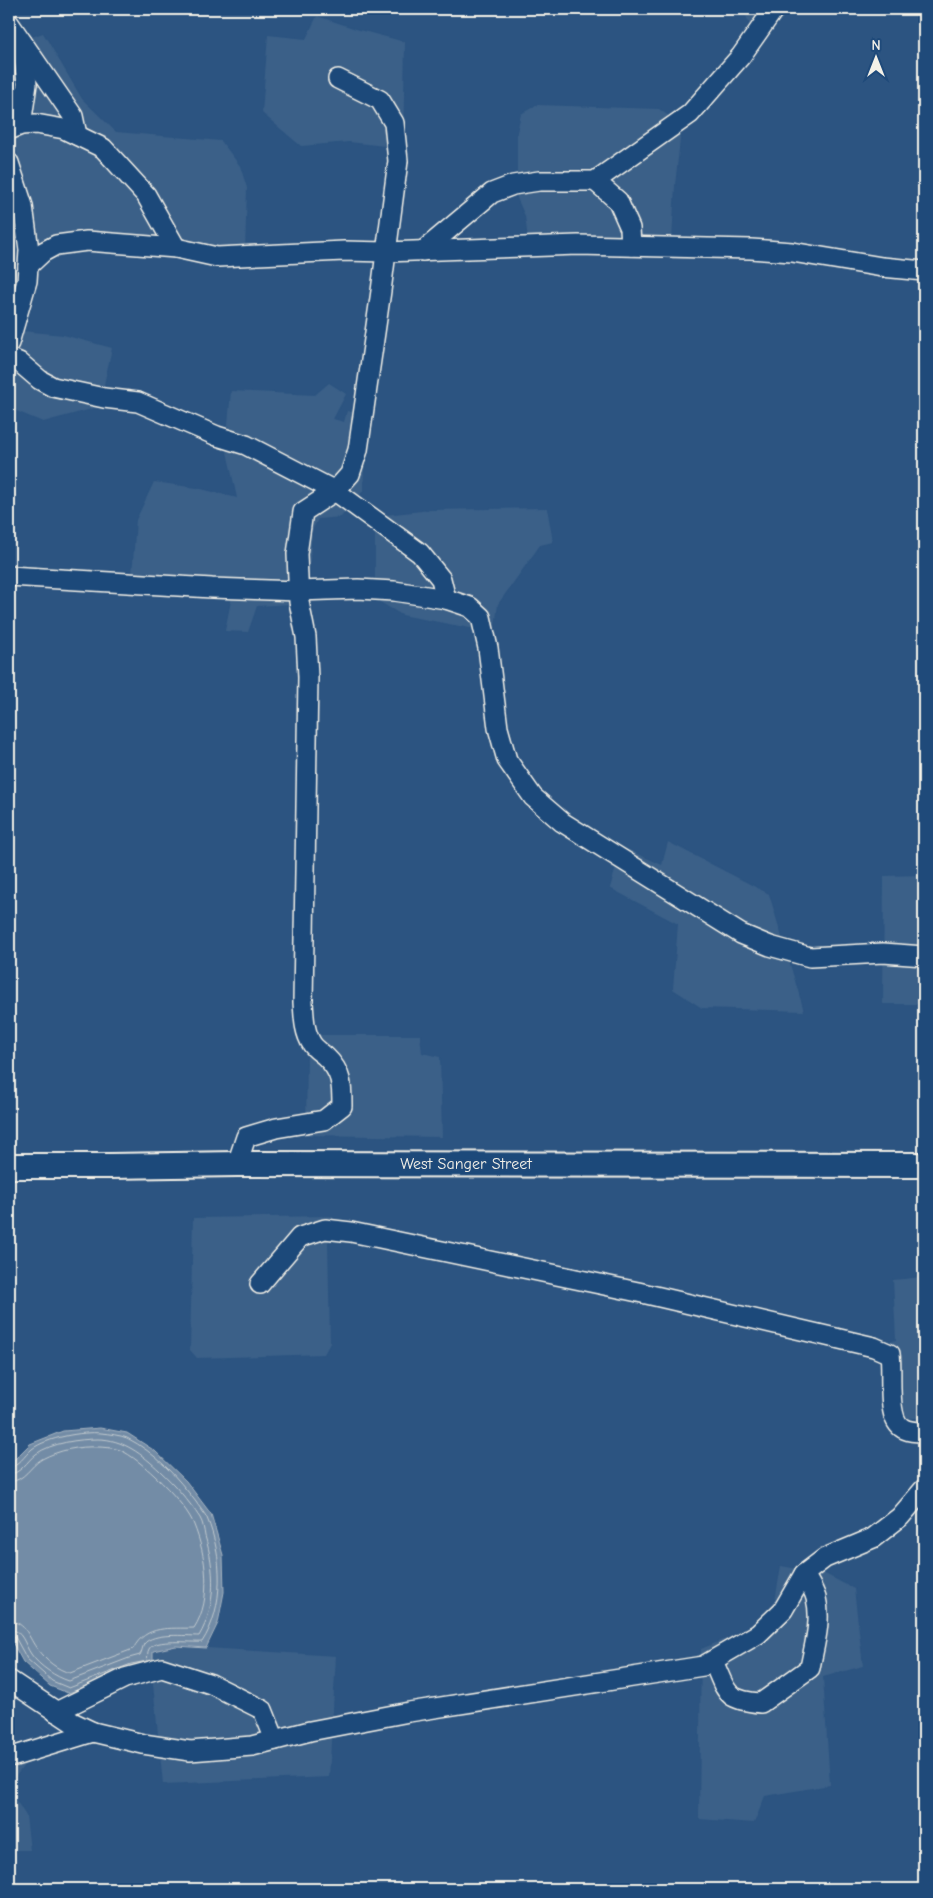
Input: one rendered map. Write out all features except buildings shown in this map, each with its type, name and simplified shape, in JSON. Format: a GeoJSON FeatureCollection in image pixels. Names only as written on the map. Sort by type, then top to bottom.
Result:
{"type":"FeatureCollection","features":[{"type":"Feature","properties":{"kind":"main road","name":"West Sanger Street"},"geometry":{"type":"LineString","coordinates":[[9,1166],[237,1164],[924,1166]]}},
{"type":"Feature","properties":{"kind":"lane"},"geometry":{"type":"LineString","coordinates":[[423,251],[492,193],[513,185],[539,181],[595,181],[690,114],[741,56],[774,9]]}},
{"type":"Feature","properties":{"kind":"lane"},"geometry":{"type":"LineString","coordinates":[[9,23],[74,116],[77,135]]}},
{"type":"Feature","properties":{"kind":"lane"},"geometry":{"type":"LineString","coordinates":[[22,41],[27,84],[15,128],[36,124],[64,129],[103,148],[146,195],[176,248]]}},
{"type":"Feature","properties":{"kind":"lane"},"geometry":{"type":"LineString","coordinates":[[237,1164],[246,1136],[276,1128],[324,1120],[332,1116],[342,1106],[339,1072],[328,1058],[312,1044],[306,1028],[303,1002],[308,677],[306,637],[298,591],[297,554],[304,512],[335,490],[350,474],[358,450],[398,162],[394,123],[380,100],[338,79]]}},
{"type":"Feature","properties":{"kind":"lane"},"geometry":{"type":"LineString","coordinates":[[9,163],[24,206],[28,250],[27,281],[15,297],[9,343]]}},
{"type":"Feature","properties":{"kind":"lane"},"geometry":{"type":"LineString","coordinates":[[595,181],[618,202],[630,228],[631,246]]}},
{"type":"Feature","properties":{"kind":"lane"},"geometry":{"type":"LineString","coordinates":[[28,266],[43,252],[56,245],[87,241],[176,248],[217,257],[578,245],[751,249],[792,252],[882,267],[924,270]]}},
{"type":"Feature","properties":{"kind":"lane"},"geometry":{"type":"LineString","coordinates":[[9,358],[19,362],[40,380],[53,387],[104,398],[138,402],[217,436],[246,445],[335,490],[420,553],[441,579],[446,599]]}},
{"type":"Feature","properties":{"kind":"lane"},"geometry":{"type":"LineString","coordinates":[[9,576],[212,588],[298,591],[358,589],[394,591],[446,599],[470,607],[480,617],[488,648],[498,728],[508,760],[533,797],[562,822],[741,934],[770,946],[810,957],[883,953],[924,956]]}},
{"type":"Feature","properties":{"kind":"lane"},"geometry":{"type":"LineString","coordinates":[[260,1284],[300,1238],[324,1229],[352,1232],[638,1292],[874,1347],[890,1354],[892,1364],[892,1412],[901,1427],[912,1432],[924,1432]]}},
{"type":"Feature","properties":{"kind":"lane"},"geometry":{"type":"LineString","coordinates":[[9,1680],[72,1722],[93,1732],[143,1744],[190,1751],[252,1746],[310,1731],[409,1712],[703,1666],[758,1634],[783,1610],[804,1574],[825,1558],[874,1538],[900,1517],[924,1488]]}},
{"type":"Feature","properties":{"kind":"lane"},"geometry":{"type":"LineString","coordinates":[[713,1661],[728,1694],[742,1701],[761,1702],[810,1668],[816,1641],[818,1616],[816,1598],[804,1574]]}},
{"type":"Feature","properties":{"kind":"lane"},"geometry":{"type":"LineString","coordinates":[[56,1712],[125,1678],[162,1668],[211,1684],[263,1710],[275,1740]]}},
{"type":"Feature","properties":{"kind":"lane"},"geometry":{"type":"LineString","coordinates":[[9,1756],[15,1756],[93,1732]]}},
{"type":"Feature","properties":{"kind":"shaded area"},"geometry":{"type":"Polygon","coordinates":[[[743,9],[792,9],[763,38],[750,25],[743,9]]]}},
{"type":"Feature","properties":{"kind":"shaded area"},"geometry":{"type":"Polygon","coordinates":[[[317,16],[359,30],[405,42],[403,148],[349,142],[301,146],[262,113],[268,35],[306,39],[317,16]]]}},
{"type":"Feature","properties":{"kind":"shaded area"},"geometry":{"type":"Polygon","coordinates":[[[43,33],[82,99],[116,132],[221,141],[240,166],[247,188],[245,250],[47,239],[36,242],[16,148],[9,134],[9,115],[12,113],[14,90],[11,45],[43,33]]]}},
{"type":"Feature","properties":{"kind":"shaded area"},"geometry":{"type":"Polygon","coordinates":[[[537,105],[659,109],[670,117],[681,131],[675,185],[672,240],[528,239],[525,216],[517,198],[517,132],[521,114],[537,105]]]}},
{"type":"Feature","properties":{"kind":"shaded area"},"geometry":{"type":"Polygon","coordinates":[[[22,331],[63,335],[112,348],[99,407],[43,422],[9,408],[9,354],[22,331]]]}},
{"type":"Feature","properties":{"kind":"shaded area"},"geometry":{"type":"Polygon","coordinates":[[[329,383],[346,394],[333,419],[344,422],[347,411],[367,416],[363,491],[341,517],[318,519],[312,531],[307,603],[257,606],[248,632],[225,631],[232,596],[131,590],[136,520],[154,482],[197,488],[237,498],[226,447],[231,391],[315,395],[329,383]]]}},
{"type":"Feature","properties":{"kind":"shaded area"},"geometry":{"type":"Polygon","coordinates":[[[547,508],[553,542],[540,545],[498,604],[495,626],[470,628],[402,615],[375,599],[375,531],[385,515],[431,510],[547,508]]]}},
{"type":"Feature","properties":{"kind":"shaded area"},"geometry":{"type":"Polygon","coordinates":[[[668,842],[769,894],[804,1011],[702,1008],[673,989],[678,924],[610,888],[622,847],[662,865],[668,842]]]}},
{"type":"Feature","properties":{"kind":"shaded area"},"geometry":{"type":"Polygon","coordinates":[[[924,875],[924,1004],[883,1004],[884,876],[924,875]]]}},
{"type":"Feature","properties":{"kind":"shaded area"},"geometry":{"type":"Polygon","coordinates":[[[317,1035],[420,1035],[422,1053],[440,1057],[442,1137],[306,1135],[307,1053],[301,1042],[317,1035]]]}},
{"type":"Feature","properties":{"kind":"shaded area"},"geometry":{"type":"Polygon","coordinates":[[[333,1216],[333,1237],[328,1242],[330,1343],[324,1354],[197,1358],[190,1350],[193,1218],[333,1216]]]}},
{"type":"Feature","properties":{"kind":"shaded area"},"geometry":{"type":"Polygon","coordinates":[[[924,1277],[924,1418],[903,1418],[885,1344],[896,1340],[893,1280],[924,1277]]]}},
{"type":"Feature","properties":{"kind":"shaded area"},"geometry":{"type":"Polygon","coordinates":[[[781,1566],[825,1574],[854,1589],[863,1666],[823,1677],[830,1785],[765,1796],[754,1823],[699,1819],[701,1649],[753,1628],[775,1601],[781,1566]]]}},
{"type":"Feature","properties":{"kind":"shaded area"},"geometry":{"type":"Polygon","coordinates":[[[176,1646],[336,1656],[329,1777],[163,1784],[153,1684],[153,1651],[176,1646]]]}},
{"type":"Feature","properties":{"kind":"shaded area"},"geometry":{"type":"Polygon","coordinates":[[[9,1747],[21,1748],[25,1764],[9,1785],[9,1747]]]}},
{"type":"Feature","properties":{"kind":"shaded area"},"geometry":{"type":"Polygon","coordinates":[[[9,1789],[26,1816],[30,1850],[9,1850],[9,1789]]]}},
{"type":"Feature","properties":{"kind":"water"},"geometry":{"type":"Polygon","coordinates":[[[100,1428],[127,1433],[155,1451],[186,1481],[211,1514],[223,1555],[224,1592],[218,1623],[206,1648],[176,1646],[153,1651],[153,1664],[68,1693],[50,1686],[23,1662],[9,1636],[9,1465],[30,1444],[63,1431],[100,1428]]]}}]}
